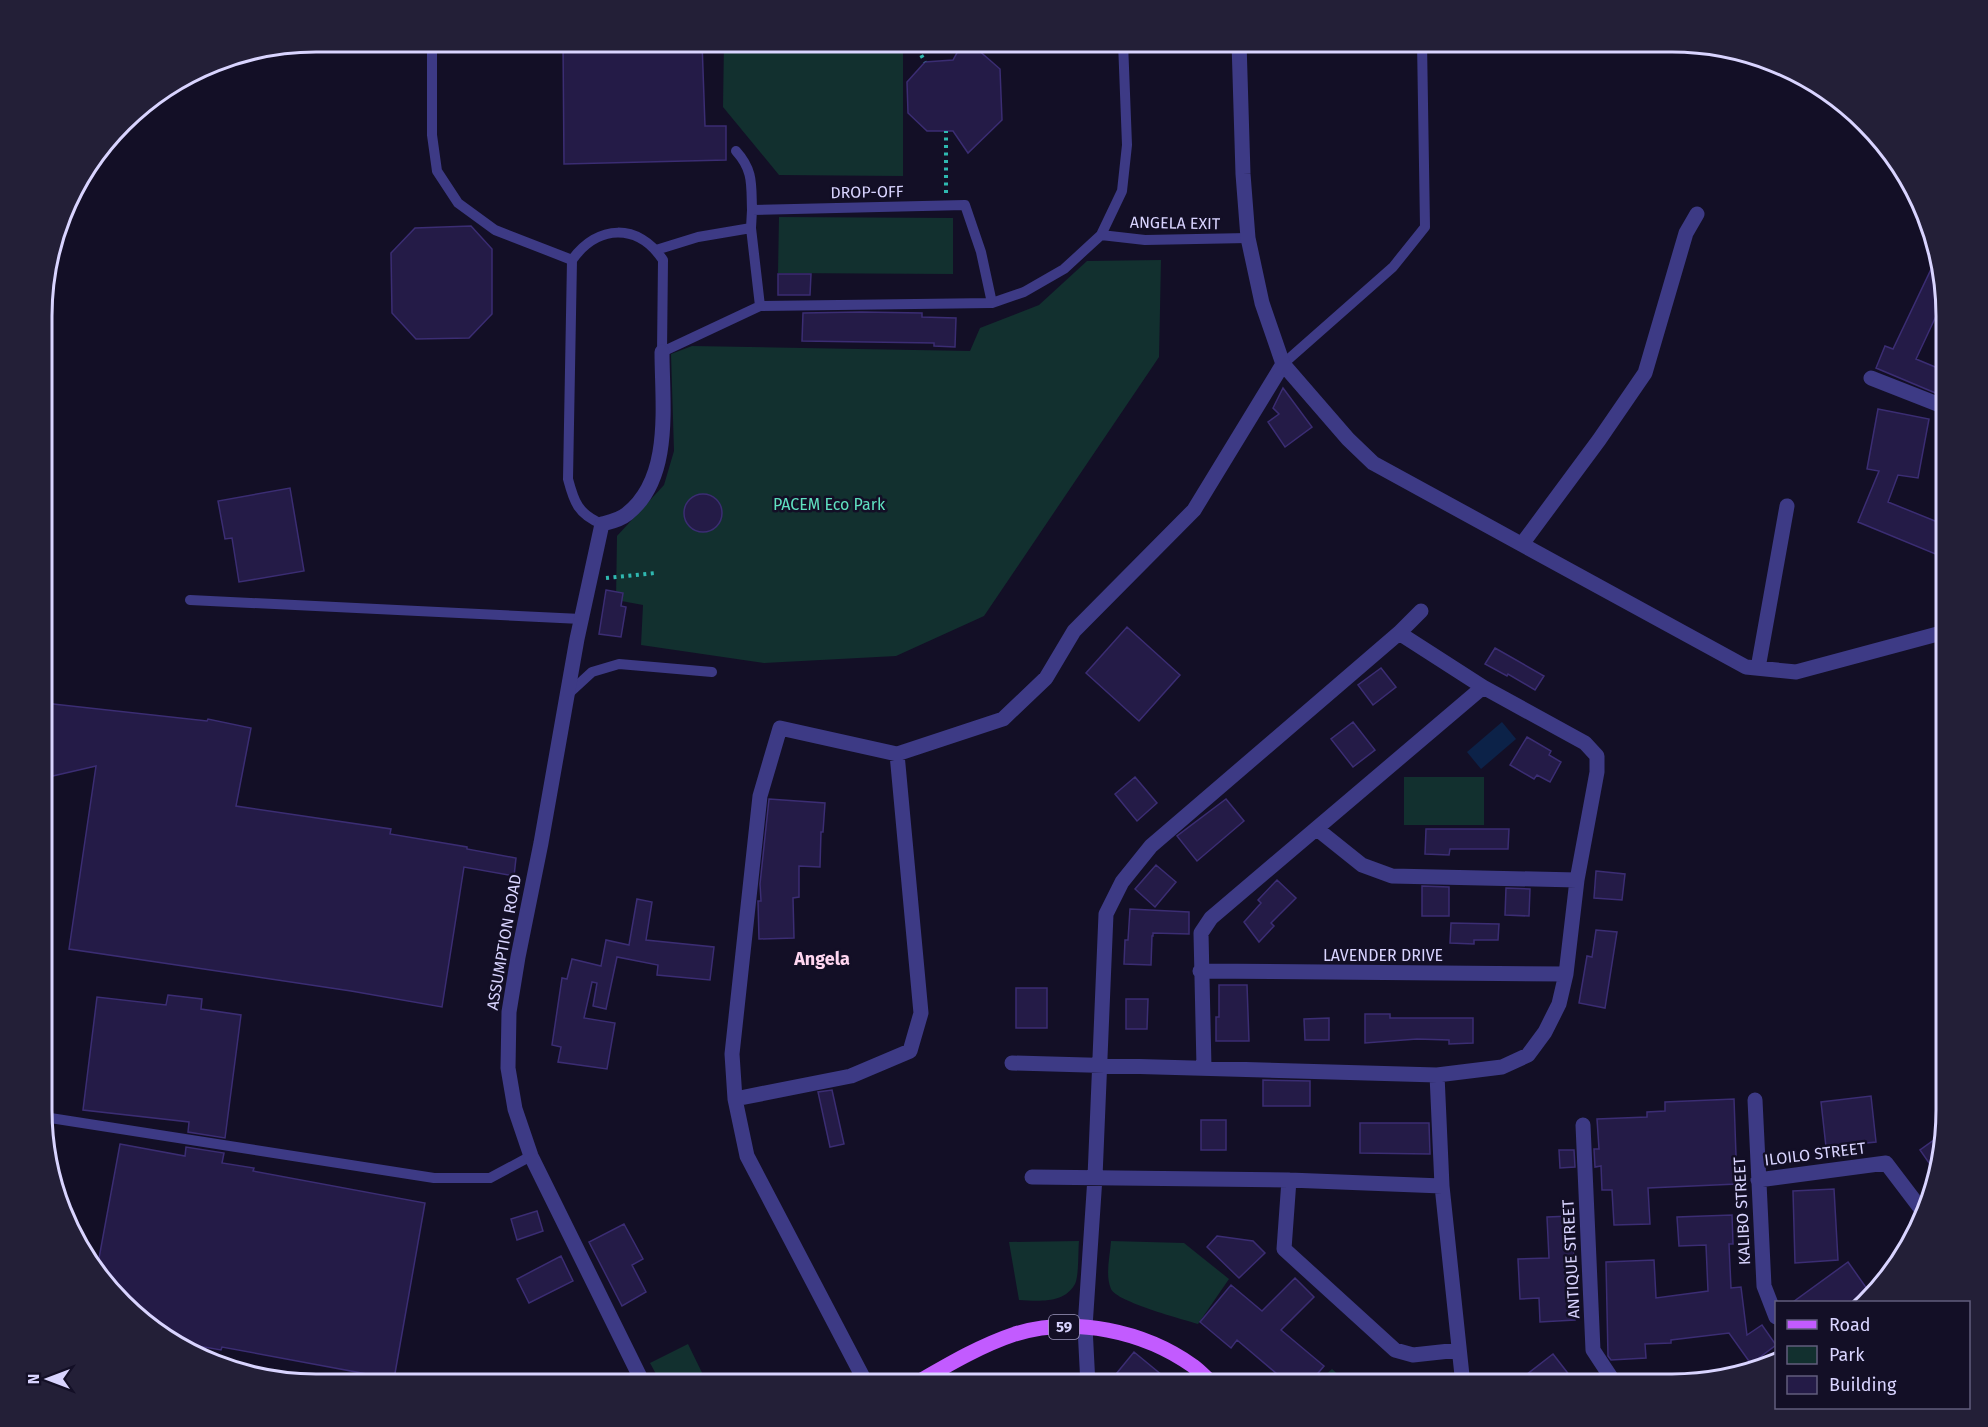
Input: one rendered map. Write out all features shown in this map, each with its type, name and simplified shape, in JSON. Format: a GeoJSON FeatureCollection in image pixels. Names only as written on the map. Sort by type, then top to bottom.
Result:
{"type":"FeatureCollection","features":[{"type":"Feature","properties":{"kind":"main road","name":"59"},"geometry":{"type":"LineString","coordinates":[[933,1374],[974,1351],[1016,1334],[1053,1327],[1085,1327],[1150,1342],[1193,1366],[1202,1374]]}},
{"type":"Feature","properties":{"kind":"street"},"geometry":{"type":"LineString","coordinates":[[1239,52],[1243,174],[1248,238],[1262,303],[1283,364],[1348,439],[1373,463],[1746,667],[1796,672],[1936,635]]}},
{"type":"Feature","properties":{"kind":"street"},"geometry":{"type":"LineString","coordinates":[[1522,544],[1645,373],[1686,232],[1697,214]]}},
{"type":"Feature","properties":{"kind":"street"},"geometry":{"type":"LineString","coordinates":[[602,524],[628,514],[648,491],[660,462],[662,352]]}},
{"type":"Feature","properties":{"kind":"street"},"geometry":{"type":"LineString","coordinates":[[861,1374],[747,1156],[735,1100],[732,1054],[760,796],[780,728],[897,754],[1003,719],[1046,678],[1074,631],[1194,510],[1283,364]]}},
{"type":"Feature","properties":{"kind":"street"},"geometry":{"type":"LineString","coordinates":[[1871,378],[1936,403]]}},
{"type":"Feature","properties":{"kind":"street"},"geometry":{"type":"LineString","coordinates":[[1758,668],[1787,506]]}},
{"type":"Feature","properties":{"kind":"street","name":"ASSUMPTION ROAD"},"geometry":{"type":"LineString","coordinates":[[602,524],[581,619],[508,1012],[508,1068],[515,1109],[531,1156],[639,1374]]}},
{"type":"Feature","properties":{"kind":"street"},"geometry":{"type":"LineString","coordinates":[[1087,1374],[1085,1327],[1095,1177],[1106,914],[1122,882],[1151,846],[1399,633],[1421,611]]}},
{"type":"Feature","properties":{"kind":"street"},"geometry":{"type":"LineString","coordinates":[[1012,1063],[1437,1075],[1502,1067],[1528,1055],[1545,1032],[1559,1004],[1566,974],[1577,880],[1597,772],[1597,756],[1585,742],[1483,687],[1399,633]]}},
{"type":"Feature","properties":{"kind":"street"},"geometry":{"type":"LineString","coordinates":[[1203,1067],[1201,933],[1211,918],[1483,687]]}},
{"type":"Feature","properties":{"kind":"street"},"geometry":{"type":"LineString","coordinates":[[735,1100],[851,1076],[910,1051],[921,1013],[897,754]]}},
{"type":"Feature","properties":{"kind":"street"},"geometry":{"type":"LineString","coordinates":[[1317,829],[1362,865],[1392,876],[1577,880]]}},
{"type":"Feature","properties":{"kind":"street","name":"LAVENDER DRIVE"},"geometry":{"type":"LineString","coordinates":[[1200,971],[1566,974]]}},
{"type":"Feature","properties":{"kind":"street"},"geometry":{"type":"LineString","coordinates":[[1437,1075],[1442,1185],[1462,1374]]}},
{"type":"Feature","properties":{"kind":"street","name":"KALIBO STREET"},"geometry":{"type":"LineString","coordinates":[[1755,1100],[1764,1286],[1775,1314]]}},
{"type":"Feature","properties":{"kind":"street","name":"ANTIQUE STREET"},"geometry":{"type":"LineString","coordinates":[[1583,1125],[1593,1350],[1609,1374]]}},
{"type":"Feature","properties":{"kind":"street","name":"ILOILO STREET"},"geometry":{"type":"LineString","coordinates":[[1758,1180],[1886,1163],[1917,1204]]}},
{"type":"Feature","properties":{"kind":"street"},"geometry":{"type":"LineString","coordinates":[[1032,1177],[1289,1180],[1442,1185]]}},
{"type":"Feature","properties":{"kind":"street"},"geometry":{"type":"LineString","coordinates":[[1289,1180],[1284,1249],[1395,1350],[1413,1355],[1459,1350]]}},
{"type":"Feature","properties":{"kind":"lane"},"geometry":{"type":"LineString","coordinates":[[432,52],[432,135],[437,171],[458,203],[495,230],[572,260]]}},
{"type":"Feature","properties":{"kind":"lane"},"geometry":{"type":"LineString","coordinates":[[602,524],[589,519],[582,512],[573,498],[568,479],[572,260],[580,249],[591,240],[604,234],[621,232],[639,237],[656,250],[663,260],[662,352],[760,306],[992,303],[1024,292],[1064,269],[1101,235],[1122,191],[1127,145],[1124,52]]}},
{"type":"Feature","properties":{"kind":"lane"},"geometry":{"type":"LineString","coordinates":[[1283,364],[1394,267],[1425,227],[1422,52]]}},
{"type":"Feature","properties":{"kind":"lane"},"geometry":{"type":"LineString","coordinates":[[736,151],[746,162],[750,171],[752,228],[760,306]]}},
{"type":"Feature","properties":{"kind":"lane","name":"DROP-OFF"},"geometry":{"type":"LineString","coordinates":[[752,210],[965,205],[981,252],[992,303]]}},
{"type":"Feature","properties":{"kind":"lane"},"geometry":{"type":"LineString","coordinates":[[656,250],[698,237],[752,228]]}},
{"type":"Feature","properties":{"kind":"lane","name":"ANGELA EXIT"},"geometry":{"type":"LineString","coordinates":[[1101,235],[1145,240],[1248,238]]}},
{"type":"Feature","properties":{"kind":"lane"},"geometry":{"type":"LineString","coordinates":[[190,600],[581,619]]}},
{"type":"Feature","properties":{"kind":"lane"},"geometry":{"type":"LineString","coordinates":[[567,695],[592,672],[619,664],[712,672]]}},
{"type":"Feature","properties":{"kind":"lane"},"geometry":{"type":"LineString","coordinates":[[52,1118],[434,1178],[490,1178],[531,1156]]}},
{"type":"Feature","properties":{"kind":"path"},"geometry":{"type":"LineString","coordinates":[[920,52],[925,62]]}},
{"type":"Feature","properties":{"kind":"path"},"geometry":{"type":"LineString","coordinates":[[945,206],[946,131]]}},
{"type":"Feature","properties":{"kind":"path"},"geometry":{"type":"LineString","coordinates":[[590,580],[655,573]]}},
{"type":"Feature","properties":{"kind":"green space"},"geometry":{"type":"Polygon","coordinates":[[[724,52],[903,52],[903,176],[779,175],[723,107],[724,52]]]}},
{"type":"Feature","properties":{"kind":"green space"},"geometry":{"type":"Polygon","coordinates":[[[779,217],[953,218],[953,274],[778,273],[779,217]]]}},
{"type":"Feature","properties":{"kind":"green space","name":"PACEM Eco Park"},"geometry":{"type":"Polygon","coordinates":[[[1161,260],[1159,357],[984,616],[896,656],[764,663],[641,645],[643,605],[616,600],[617,536],[664,485],[674,451],[671,354],[692,346],[970,351],[980,328],[1039,305],[1087,261],[1161,260]]]}},
{"type":"Feature","properties":{"kind":"green space"},"geometry":{"type":"Polygon","coordinates":[[[1404,777],[1484,777],[1484,825],[1404,825],[1404,777]]]}},
{"type":"Feature","properties":{"kind":"green space"},"geometry":{"type":"Polygon","coordinates":[[[1079,1241],[1077,1275],[1075,1284],[1070,1290],[1050,1300],[1019,1300],[1009,1242],[1079,1241]]]}},
{"type":"Feature","properties":{"kind":"green space"},"geometry":{"type":"Polygon","coordinates":[[[1111,1241],[1184,1243],[1229,1279],[1198,1324],[1165,1314],[1125,1299],[1111,1289],[1108,1272],[1111,1241]]]}},
{"type":"Feature","properties":{"kind":"green space"},"geometry":{"type":"Polygon","coordinates":[[[688,1344],[703,1374],[656,1374],[650,1363],[688,1344]]]}},
{"type":"Feature","properties":{"kind":"green space"},"geometry":{"type":"Polygon","coordinates":[[[1332,1369],[1338,1374],[1326,1374],[1332,1369]]]}},
{"type":"Feature","properties":{"kind":"water"},"geometry":{"type":"Polygon","coordinates":[[[1502,722],[1516,739],[1481,769],[1467,752],[1502,722]]]}},
{"type":"Feature","properties":{"kind":"building"},"geometry":{"type":"Polygon","coordinates":[[[563,52],[702,52],[705,126],[726,126],[726,160],[564,164],[563,52]]]}},
{"type":"Feature","properties":{"kind":"building"},"geometry":{"type":"Polygon","coordinates":[[[957,52],[980,52],[1000,69],[1002,120],[968,153],[953,131],[927,131],[908,113],[907,82],[925,62],[953,60],[957,52]]]}},
{"type":"Feature","properties":{"kind":"building"},"geometry":{"type":"Polygon","coordinates":[[[471,226],[492,249],[492,314],[469,338],[416,339],[392,313],[391,253],[415,228],[471,226]]]}},
{"type":"Feature","properties":{"kind":"building"},"geometry":{"type":"Polygon","coordinates":[[[1931,270],[1936,316],[1916,359],[1936,367],[1936,393],[1876,368],[1885,346],[1893,349],[1931,270]]]}},
{"type":"Feature","properties":{"kind":"building"},"geometry":{"type":"Polygon","coordinates":[[[778,274],[811,274],[810,295],[778,295],[778,274]]]}},
{"type":"Feature","properties":{"kind":"building"},"geometry":{"type":"Polygon","coordinates":[[[803,313],[922,313],[922,317],[956,318],[955,347],[934,346],[934,343],[802,341],[803,313]]]}},
{"type":"Feature","properties":{"kind":"building"},"geometry":{"type":"Polygon","coordinates":[[[1283,388],[1312,427],[1285,447],[1268,422],[1279,414],[1273,408],[1283,388]]]}},
{"type":"Feature","properties":{"kind":"building"},"geometry":{"type":"Polygon","coordinates":[[[1878,409],[1929,419],[1918,478],[1898,475],[1888,502],[1936,521],[1936,554],[1858,522],[1879,471],[1867,469],[1878,409]]]}},
{"type":"Feature","properties":{"kind":"building"},"geometry":{"type":"Polygon","coordinates":[[[290,488],[304,571],[239,582],[232,538],[225,539],[218,501],[290,488]]]}},
{"type":"Feature","properties":{"kind":"building"},"geometry":{"type":"Polygon","coordinates":[[[703,494],[717,499],[722,513],[717,527],[703,532],[689,527],[684,513],[689,499],[703,494]]]}},
{"type":"Feature","properties":{"kind":"building"},"geometry":{"type":"Polygon","coordinates":[[[606,590],[623,593],[621,606],[626,607],[621,637],[599,634],[606,590]]]}},
{"type":"Feature","properties":{"kind":"building"},"geometry":{"type":"Polygon","coordinates":[[[1127,627],[1180,675],[1139,721],[1086,673],[1127,627]]]}},
{"type":"Feature","properties":{"kind":"building"},"geometry":{"type":"Polygon","coordinates":[[[1495,648],[1544,676],[1535,690],[1485,664],[1495,648]]]}},
{"type":"Feature","properties":{"kind":"building"},"geometry":{"type":"Polygon","coordinates":[[[1381,668],[1396,687],[1373,705],[1358,685],[1381,668]]]}},
{"type":"Feature","properties":{"kind":"building"},"geometry":{"type":"Polygon","coordinates":[[[52,704],[207,721],[208,719],[251,728],[236,806],[391,829],[390,834],[516,858],[514,876],[464,867],[442,1007],[351,991],[69,949],[96,766],[52,776],[52,704]]]}},
{"type":"Feature","properties":{"kind":"building"},"geometry":{"type":"Polygon","coordinates":[[[1353,722],[1375,750],[1353,767],[1331,739],[1353,722]]]}},
{"type":"Feature","properties":{"kind":"building"},"geometry":{"type":"Polygon","coordinates":[[[1527,737],[1551,751],[1549,755],[1561,762],[1550,782],[1537,775],[1534,779],[1510,765],[1527,737]]]}},
{"type":"Feature","properties":{"kind":"building"},"geometry":{"type":"Polygon","coordinates":[[[1135,777],[1157,803],[1137,821],[1115,794],[1135,777]]]}},
{"type":"Feature","properties":{"kind":"building"},"geometry":{"type":"Polygon","coordinates":[[[769,799],[825,803],[820,867],[799,866],[799,897],[793,898],[794,938],[759,939],[758,901],[761,901],[760,884],[769,799]]]}},
{"type":"Feature","properties":{"kind":"building"},"geometry":{"type":"Polygon","coordinates":[[[1226,799],[1244,821],[1197,861],[1177,836],[1226,799]]]}},
{"type":"Feature","properties":{"kind":"building"},"geometry":{"type":"Polygon","coordinates":[[[1426,829],[1509,829],[1508,849],[1450,849],[1449,855],[1425,854],[1426,829]]]}},
{"type":"Feature","properties":{"kind":"building"},"geometry":{"type":"Polygon","coordinates":[[[1156,865],[1176,882],[1155,907],[1135,889],[1156,865]]]}},
{"type":"Feature","properties":{"kind":"building"},"geometry":{"type":"Polygon","coordinates":[[[1596,871],[1625,874],[1622,900],[1594,898],[1596,871]]]}},
{"type":"Feature","properties":{"kind":"building"},"geometry":{"type":"Polygon","coordinates":[[[1277,880],[1296,898],[1271,923],[1274,926],[1259,942],[1244,922],[1261,903],[1258,900],[1277,880]]]}},
{"type":"Feature","properties":{"kind":"building"},"geometry":{"type":"Polygon","coordinates":[[[1422,886],[1449,887],[1449,916],[1422,916],[1422,886]]]}},
{"type":"Feature","properties":{"kind":"building"},"geometry":{"type":"Polygon","coordinates":[[[1506,888],[1530,889],[1529,916],[1505,915],[1506,888]]]}},
{"type":"Feature","properties":{"kind":"building"},"geometry":{"type":"Polygon","coordinates":[[[637,899],[652,902],[646,940],[714,947],[710,980],[657,975],[658,965],[617,957],[606,1009],[593,1006],[597,983],[592,982],[584,1018],[615,1023],[607,1069],[558,1062],[561,1047],[552,1045],[562,978],[567,979],[572,959],[601,966],[606,940],[629,945],[637,899]]]}},
{"type":"Feature","properties":{"kind":"building"},"geometry":{"type":"Polygon","coordinates":[[[1130,909],[1189,912],[1189,934],[1153,933],[1151,965],[1124,964],[1130,909]]]}},
{"type":"Feature","properties":{"kind":"building"},"geometry":{"type":"Polygon","coordinates":[[[1451,923],[1499,924],[1498,940],[1474,940],[1474,944],[1450,943],[1451,923]]]}},
{"type":"Feature","properties":{"kind":"building"},"geometry":{"type":"Polygon","coordinates":[[[1596,930],[1617,932],[1605,1008],[1579,1003],[1587,956],[1592,957],[1596,930]]]}},
{"type":"Feature","properties":{"kind":"building"},"geometry":{"type":"Polygon","coordinates":[[[1219,985],[1247,985],[1249,1041],[1216,1041],[1219,985]]]}},
{"type":"Feature","properties":{"kind":"building"},"geometry":{"type":"Polygon","coordinates":[[[1016,988],[1047,988],[1047,1028],[1016,1028],[1016,988]]]}},
{"type":"Feature","properties":{"kind":"building"},"geometry":{"type":"Polygon","coordinates":[[[168,995],[202,999],[201,1009],[241,1015],[225,1138],[188,1132],[189,1122],[83,1110],[97,997],[166,1005],[168,995]]]}},
{"type":"Feature","properties":{"kind":"building"},"geometry":{"type":"Polygon","coordinates":[[[1126,999],[1148,999],[1147,1029],[1126,1029],[1126,999]]]}},
{"type":"Feature","properties":{"kind":"building"},"geometry":{"type":"Polygon","coordinates":[[[1365,1014],[1390,1014],[1390,1018],[1473,1018],[1473,1043],[1449,1044],[1449,1040],[1417,1039],[1365,1043],[1365,1014]]]}},
{"type":"Feature","properties":{"kind":"building"},"geometry":{"type":"Polygon","coordinates":[[[1329,1018],[1329,1040],[1305,1040],[1304,1019],[1329,1018]]]}},
{"type":"Feature","properties":{"kind":"building"},"geometry":{"type":"Polygon","coordinates":[[[1263,1080],[1310,1081],[1310,1106],[1263,1106],[1263,1080]]]}},
{"type":"Feature","properties":{"kind":"building"},"geometry":{"type":"Polygon","coordinates":[[[832,1090],[844,1144],[830,1147],[818,1092],[832,1090]]]}},
{"type":"Feature","properties":{"kind":"building"},"geometry":{"type":"Polygon","coordinates":[[[1871,1096],[1876,1142],[1826,1147],[1821,1102],[1871,1096]]]}},
{"type":"Feature","properties":{"kind":"building"},"geometry":{"type":"Polygon","coordinates":[[[1734,1099],[1737,1184],[1648,1188],[1650,1224],[1614,1225],[1612,1190],[1602,1190],[1601,1166],[1595,1167],[1594,1149],[1599,1149],[1597,1119],[1647,1117],[1647,1112],[1665,1111],[1665,1102],[1734,1099]]]}},
{"type":"Feature","properties":{"kind":"building"},"geometry":{"type":"Polygon","coordinates":[[[1201,1120],[1226,1120],[1226,1150],[1201,1150],[1201,1120]]]}},
{"type":"Feature","properties":{"kind":"building"},"geometry":{"type":"Polygon","coordinates":[[[1360,1123],[1429,1123],[1430,1154],[1360,1153],[1360,1123]]]}},
{"type":"Feature","properties":{"kind":"building"},"geometry":{"type":"Polygon","coordinates":[[[1934,1140],[1930,1164],[1920,1150],[1934,1140]]]}},
{"type":"Feature","properties":{"kind":"building"},"geometry":{"type":"Polygon","coordinates":[[[120,1144],[185,1156],[186,1147],[224,1153],[222,1163],[254,1168],[253,1171],[425,1203],[395,1374],[367,1374],[222,1347],[221,1350],[198,1346],[170,1330],[143,1309],[118,1284],[99,1259],[120,1144]]]}},
{"type":"Feature","properties":{"kind":"building"},"geometry":{"type":"Polygon","coordinates":[[[1559,1150],[1574,1150],[1575,1167],[1560,1168],[1559,1150]]]}},
{"type":"Feature","properties":{"kind":"building"},"geometry":{"type":"Polygon","coordinates":[[[1834,1189],[1838,1260],[1795,1263],[1793,1191],[1834,1189]]]}},
{"type":"Feature","properties":{"kind":"building"},"geometry":{"type":"Polygon","coordinates":[[[537,1211],[543,1231],[517,1240],[511,1219],[537,1211]]]}},
{"type":"Feature","properties":{"kind":"building"},"geometry":{"type":"Polygon","coordinates":[[[1732,1215],[1733,1244],[1729,1244],[1731,1288],[1741,1287],[1747,1335],[1762,1325],[1775,1344],[1757,1360],[1750,1362],[1729,1333],[1671,1340],[1671,1343],[1645,1344],[1646,1358],[1611,1360],[1608,1356],[1606,1262],[1654,1260],[1656,1298],[1708,1291],[1706,1245],[1679,1246],[1677,1217],[1732,1215]]]}},
{"type":"Feature","properties":{"kind":"building"},"geometry":{"type":"Polygon","coordinates":[[[1571,1216],[1577,1296],[1574,1296],[1575,1320],[1540,1322],[1539,1298],[1520,1299],[1518,1259],[1549,1258],[1547,1217],[1571,1216]]]}},
{"type":"Feature","properties":{"kind":"building"},"geometry":{"type":"Polygon","coordinates":[[[624,1224],[643,1259],[632,1265],[646,1292],[622,1306],[589,1242],[624,1224]]]}},
{"type":"Feature","properties":{"kind":"building"},"geometry":{"type":"Polygon","coordinates":[[[1217,1236],[1253,1241],[1265,1253],[1239,1278],[1207,1247],[1217,1236]]]}},
{"type":"Feature","properties":{"kind":"building"},"geometry":{"type":"Polygon","coordinates":[[[561,1256],[573,1281],[529,1303],[517,1279],[561,1256]]]}},
{"type":"Feature","properties":{"kind":"building"},"geometry":{"type":"Polygon","coordinates":[[[1848,1262],[1866,1288],[1854,1301],[1794,1301],[1848,1262]]]}},
{"type":"Feature","properties":{"kind":"building"},"geometry":{"type":"Polygon","coordinates":[[[1295,1278],[1314,1297],[1281,1330],[1324,1366],[1317,1374],[1277,1374],[1237,1340],[1231,1348],[1200,1322],[1231,1285],[1262,1311],[1295,1278]]]}},
{"type":"Feature","properties":{"kind":"building"},"geometry":{"type":"Polygon","coordinates":[[[1134,1352],[1161,1374],[1116,1374],[1134,1352]]]}},
{"type":"Feature","properties":{"kind":"building"},"geometry":{"type":"Polygon","coordinates":[[[1553,1354],[1568,1374],[1527,1374],[1553,1354]]]}},
{"type":"Feature","properties":{"kind":"district","name":"Angela"},"geometry":{"type":"Point","coordinates":[822,959]}}]}
